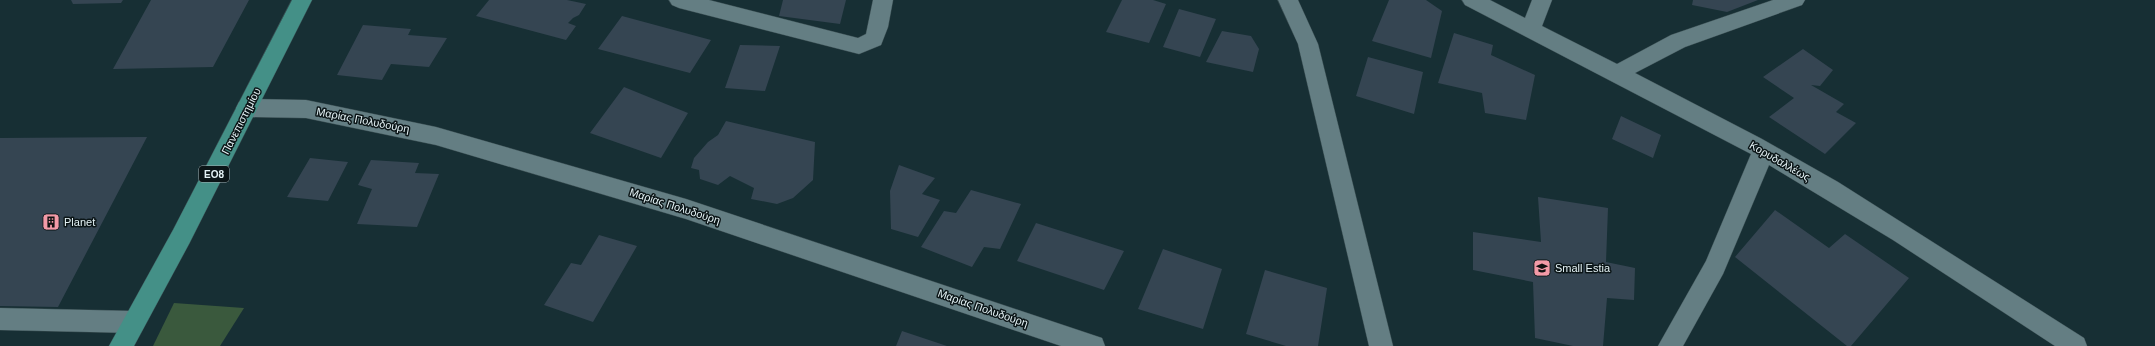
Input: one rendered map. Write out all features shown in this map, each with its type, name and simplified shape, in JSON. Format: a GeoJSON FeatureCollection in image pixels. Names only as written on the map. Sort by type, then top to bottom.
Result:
{"type":"FeatureCollection","features":[{"type":"Feature","properties":{"kind":"main road","name":"Πανεπιστημίου"},"geometry":{"type":"LineString","coordinates":[[121,346],[181,237],[302,0]]}},
{"type":"Feature","properties":{"kind":"street"},"geometry":{"type":"LineString","coordinates":[[679,0],[859,46],[874,39],[883,0]]}},
{"type":"Feature","properties":{"kind":"street"},"geometry":{"type":"LineString","coordinates":[[1288,0],[1301,25],[1308,44],[1381,346]]}},
{"type":"Feature","properties":{"kind":"street","name":"Κορυδαλλέως"},"geometry":{"type":"LineString","coordinates":[[1472,0],[1763,151],[1883,223],[2074,346]]}},
{"type":"Feature","properties":{"kind":"street"},"geometry":{"type":"LineString","coordinates":[[1531,30],[1542,0]]}},
{"type":"Feature","properties":{"kind":"street"},"geometry":{"type":"LineString","coordinates":[[1616,74],[1652,53],[1678,41],[1795,0]]}},
{"type":"Feature","properties":{"kind":"street","name":"Μαρίας Πολυδούρη"},"geometry":{"type":"LineString","coordinates":[[247,108],[314,110],[363,119],[436,136],[686,209],[1093,346]]}},
{"type":"Feature","properties":{"kind":"street"},"geometry":{"type":"LineString","coordinates":[[1670,346],[1715,267],[1740,210],[1763,151]]}},
{"type":"Feature","properties":{"kind":"street"},"geometry":{"type":"LineString","coordinates":[[0,319],[134,322]]}},
{"type":"Feature","properties":{"kind":"green space"},"geometry":{"type":"Polygon","coordinates":[[[174,303],[244,308],[220,346],[153,346],[174,303]]]}},
{"type":"Feature","properties":{"kind":"building"},"geometry":{"type":"Polygon","coordinates":[[[71,0],[123,0],[121,3],[73,4],[71,0]]]}},
{"type":"Feature","properties":{"kind":"building"},"geometry":{"type":"Polygon","coordinates":[[[151,0],[249,0],[213,67],[113,69],[151,0]]]}},
{"type":"Feature","properties":{"kind":"building"},"geometry":{"type":"Polygon","coordinates":[[[489,0],[567,0],[586,4],[579,15],[568,23],[576,26],[566,40],[476,16],[489,0]]]}},
{"type":"Feature","properties":{"kind":"building"},"geometry":{"type":"Polygon","coordinates":[[[783,0],[846,0],[840,24],[779,16],[783,0]]]}},
{"type":"Feature","properties":{"kind":"building"},"geometry":{"type":"Polygon","coordinates":[[[1122,0],[1153,0],[1166,4],[1149,43],[1106,32],[1122,0]]]}},
{"type":"Feature","properties":{"kind":"building"},"geometry":{"type":"Polygon","coordinates":[[[1389,0],[1426,0],[1442,11],[1431,58],[1372,41],[1389,0]]]}},
{"type":"Feature","properties":{"kind":"building"},"geometry":{"type":"Polygon","coordinates":[[[1693,0],[1758,0],[1727,12],[1692,5],[1693,0]]]}},
{"type":"Feature","properties":{"kind":"building"},"geometry":{"type":"Polygon","coordinates":[[[1179,9],[1216,19],[1200,57],[1163,47],[1179,9]]]}},
{"type":"Feature","properties":{"kind":"building"},"geometry":{"type":"Polygon","coordinates":[[[622,16],[711,40],[690,73],[598,49],[622,16]]]}},
{"type":"Feature","properties":{"kind":"building"},"geometry":{"type":"Polygon","coordinates":[[[363,25],[411,29],[408,35],[447,38],[429,67],[391,64],[382,80],[337,75],[363,25]]]}},
{"type":"Feature","properties":{"kind":"building"},"geometry":{"type":"Polygon","coordinates":[[[1222,31],[1251,36],[1259,49],[1253,72],[1206,62],[1222,31]]]}},
{"type":"Feature","properties":{"kind":"building"},"geometry":{"type":"Polygon","coordinates":[[[1454,33],[1493,45],[1491,55],[1535,75],[1526,120],[1485,113],[1482,93],[1438,83],[1454,33]]]}},
{"type":"Feature","properties":{"kind":"building"},"geometry":{"type":"Polygon","coordinates":[[[740,45],[780,46],[765,91],[725,88],[740,45]]]}},
{"type":"Feature","properties":{"kind":"building"},"geometry":{"type":"Polygon","coordinates":[[[1803,49],[1833,70],[1820,86],[1811,85],[1844,104],[1836,112],[1856,123],[1825,154],[1769,117],[1794,98],[1763,77],[1803,49]]]}},
{"type":"Feature","properties":{"kind":"building"},"geometry":{"type":"Polygon","coordinates":[[[1368,57],[1423,72],[1414,114],[1356,96],[1368,57]]]}},
{"type":"Feature","properties":{"kind":"building"},"geometry":{"type":"Polygon","coordinates":[[[624,87],[688,113],[661,158],[590,133],[624,87]]]}},
{"type":"Feature","properties":{"kind":"building"},"geometry":{"type":"Polygon","coordinates":[[[1621,116],[1661,135],[1653,158],[1612,139],[1621,116]]]}},
{"type":"Feature","properties":{"kind":"building"},"geometry":{"type":"Polygon","coordinates":[[[726,121],[815,142],[813,180],[793,198],[777,204],[751,199],[754,188],[730,176],[718,185],[700,179],[699,170],[691,168],[694,158],[708,142],[718,135],[726,121]]]}},
{"type":"Feature","properties":{"kind":"building","name":"Planet"},"geometry":{"type":"Polygon","coordinates":[[[147,137],[58,307],[0,306],[0,138],[147,137]]]}},
{"type":"Feature","properties":{"kind":"building"},"geometry":{"type":"Polygon","coordinates":[[[310,158],[348,162],[328,201],[287,197],[310,158]]]}},
{"type":"Feature","properties":{"kind":"building"},"geometry":{"type":"Polygon","coordinates":[[[371,160],[419,163],[415,173],[439,174],[417,227],[357,224],[372,189],[358,185],[371,160]]]}},
{"type":"Feature","properties":{"kind":"building"},"geometry":{"type":"Polygon","coordinates":[[[899,165],[935,178],[922,194],[940,200],[918,237],[891,229],[890,191],[899,165]]]}},
{"type":"Feature","properties":{"kind":"building"},"geometry":{"type":"Polygon","coordinates":[[[971,190],[1021,204],[1000,249],[984,247],[972,267],[921,247],[944,211],[956,213],[971,190]]]}},
{"type":"Feature","properties":{"kind":"building"},"geometry":{"type":"Polygon","coordinates":[[[1538,197],[1608,208],[1606,262],[1635,268],[1634,300],[1607,298],[1603,346],[1573,346],[1535,338],[1533,282],[1473,270],[1473,232],[1541,242],[1538,197]]]}},
{"type":"Feature","properties":{"kind":"building"},"geometry":{"type":"Polygon","coordinates":[[[1775,210],[1829,248],[1845,234],[1909,278],[1851,346],[1847,346],[1735,257],[1775,210]]]}},
{"type":"Feature","properties":{"kind":"building"},"geometry":{"type":"Polygon","coordinates":[[[1036,223],[1124,251],[1104,290],[1017,261],[1036,223]]]}},
{"type":"Feature","properties":{"kind":"building"},"geometry":{"type":"Polygon","coordinates":[[[599,235],[637,246],[593,322],[544,305],[571,263],[581,265],[599,235]]]}},
{"type":"Feature","properties":{"kind":"building"},"geometry":{"type":"Polygon","coordinates":[[[1163,249],[1222,269],[1203,329],[1138,309],[1163,249]]]}},
{"type":"Feature","properties":{"kind":"building"},"geometry":{"type":"Polygon","coordinates":[[[1265,270],[1327,288],[1318,346],[1286,346],[1246,334],[1265,270]]]}},
{"type":"Feature","properties":{"kind":"building"},"geometry":{"type":"Polygon","coordinates":[[[902,331],[947,346],[896,346],[902,331]]]}},
{"type":"Feature","properties":{"kind":"place","name":"Planet"},"geometry":{"type":"Point","coordinates":[51,222]}},
{"type":"Feature","properties":{"kind":"place","name":"Small Estia"},"geometry":{"type":"Point","coordinates":[1542,268]}}]}
